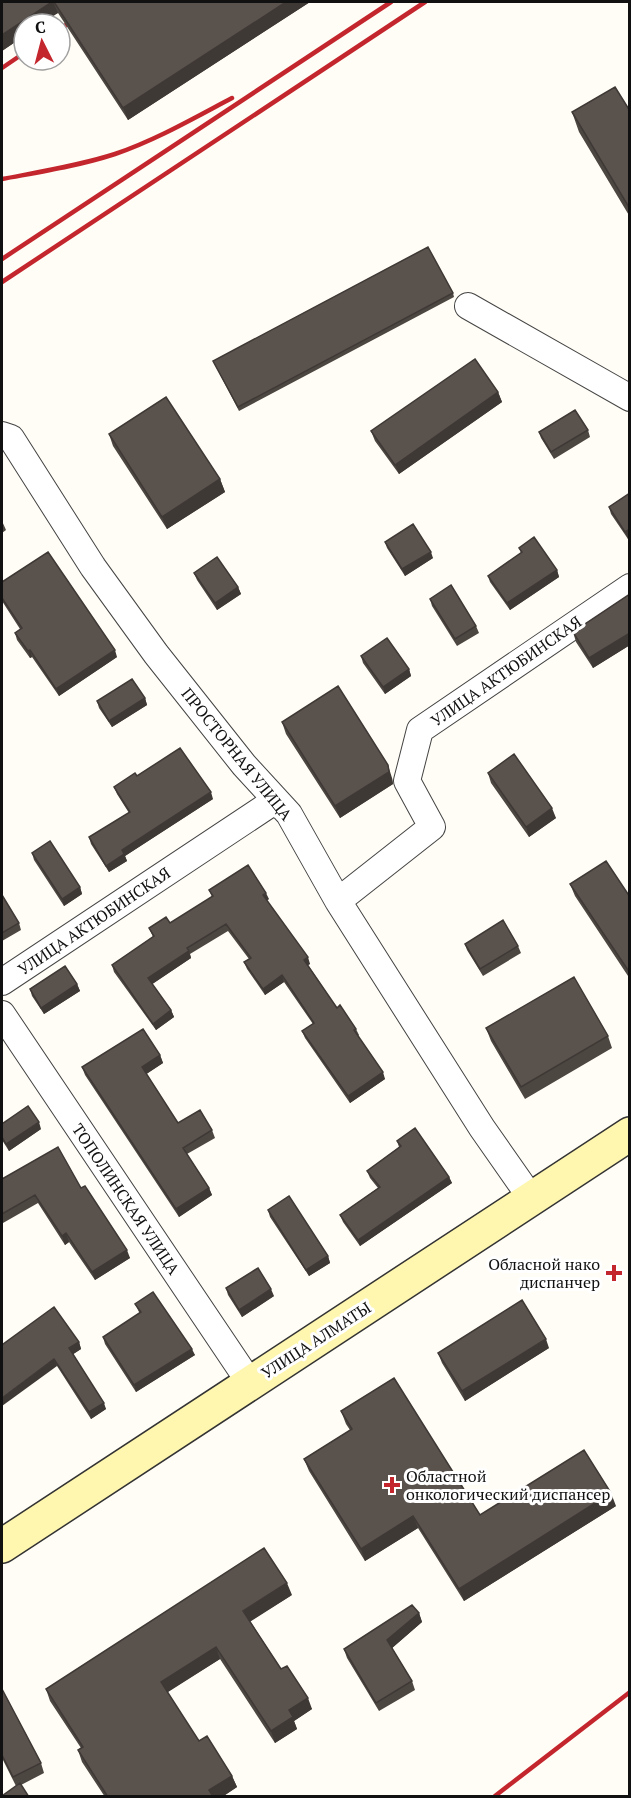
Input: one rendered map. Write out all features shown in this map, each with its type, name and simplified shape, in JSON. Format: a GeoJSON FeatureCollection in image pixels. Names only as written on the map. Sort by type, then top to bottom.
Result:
{"type":"FeatureCollection","features":[{"type":"Feature","properties":{"kind":"street"},"geometry":{"type":"LineString","coordinates":[[468,306],[630,398]]}},
{"type":"Feature","properties":{"kind":"street","name":"ПРОСТОРНАЯ УЛИЦА"},"geometry":{"type":"LineString","coordinates":[[6,437],[93,567],[156,654],[244,765],[289,814],[338,901],[482,1128],[531,1198]]}},
{"type":"Feature","properties":{"kind":"street","name":"УЛИЦА АКТЮБИНСКАЯ"},"geometry":{"type":"LineString","coordinates":[[338,901],[432,827],[407,781],[420,730],[630,587]]}},
{"type":"Feature","properties":{"kind":"street","name":"УЛИЦА АКТЮБИНСКАЯ"},"geometry":{"type":"LineString","coordinates":[[2,982],[276,800]]}},
{"type":"Feature","properties":{"kind":"street","name":"ТОПОЛИНСКАЯ УЛИЦА"},"geometry":{"type":"LineString","coordinates":[[2,1014],[250,1383]]}},
{"type":"Feature","properties":{"kind":"street","name":"УЛИЦА АЛМАТЫ"},"geometry":{"type":"LineString","coordinates":[[2,1546],[630,1134]]}},
{"type":"Feature","properties":{"kind":"building"},"geometry":{"type":"Polygon","coordinates":[[[2,2],[52,2],[37,12],[12,12],[12,28],[2,35],[2,2]]]}},
{"type":"Feature","properties":{"kind":"building"},"geometry":{"type":"Polygon","coordinates":[[[54,2],[286,2],[123,108],[72,30],[72,12],[61,12],[54,2]]]}},
{"type":"Feature","properties":{"kind":"building"},"geometry":{"type":"Polygon","coordinates":[[[615,87],[630,111],[630,209],[572,112],[615,87]]]}},
{"type":"Feature","properties":{"kind":"building"},"geometry":{"type":"Polygon","coordinates":[[[428,247],[453,293],[238,407],[213,361],[428,247]]]}},
{"type":"Feature","properties":{"kind":"building"},"geometry":{"type":"Polygon","coordinates":[[[475,359],[498,392],[395,465],[371,431],[475,359]]]}},
{"type":"Feature","properties":{"kind":"building"},"geometry":{"type":"Polygon","coordinates":[[[166,397],[220,479],[162,517],[109,434],[166,397]]]}},
{"type":"Feature","properties":{"kind":"building"},"geometry":{"type":"Polygon","coordinates":[[[575,410],[588,430],[551,452],[539,432],[575,410]]]}},
{"type":"Feature","properties":{"kind":"building"},"geometry":{"type":"Polygon","coordinates":[[[630,493],[630,529],[625,532],[609,507],[630,493]]]}},
{"type":"Feature","properties":{"kind":"building"},"geometry":{"type":"Polygon","coordinates":[[[413,524],[431,552],[402,569],[385,542],[413,524]]]}},
{"type":"Feature","properties":{"kind":"building"},"geometry":{"type":"Polygon","coordinates":[[[534,537],[557,570],[507,603],[488,576],[522,552],[519,548],[534,537]]]}},
{"type":"Feature","properties":{"kind":"building"},"geometry":{"type":"Polygon","coordinates":[[[48,552],[115,650],[56,689],[30,650],[28,651],[15,633],[22,628],[2,598],[2,582],[48,552]]]}},
{"type":"Feature","properties":{"kind":"building"},"geometry":{"type":"Polygon","coordinates":[[[217,557],[238,587],[215,603],[194,573],[217,557]]]}},
{"type":"Feature","properties":{"kind":"building"},"geometry":{"type":"Polygon","coordinates":[[[451,585],[476,626],[455,639],[430,599],[451,585]]]}},
{"type":"Feature","properties":{"kind":"building"},"geometry":{"type":"Polygon","coordinates":[[[630,594],[630,633],[589,658],[573,632],[630,594]]]}},
{"type":"Feature","properties":{"kind":"building"},"geometry":{"type":"Polygon","coordinates":[[[387,638],[409,669],[383,687],[361,656],[387,638]]]}},
{"type":"Feature","properties":{"kind":"building"},"geometry":{"type":"Polygon","coordinates":[[[132,679],[145,698],[109,721],[97,701],[132,679]]]}},
{"type":"Feature","properties":{"kind":"building"},"geometry":{"type":"Polygon","coordinates":[[[338,686],[388,765],[389,772],[335,806],[282,722],[338,686]]]}},
{"type":"Feature","properties":{"kind":"building"},"geometry":{"type":"Polygon","coordinates":[[[180,748],[211,792],[122,850],[124,854],[106,866],[89,837],[130,812],[114,787],[135,773],[137,776],[180,748]]]}},
{"type":"Feature","properties":{"kind":"building"},"geometry":{"type":"Polygon","coordinates":[[[514,754],[552,808],[526,827],[488,773],[514,754]]]}},
{"type":"Feature","properties":{"kind":"building"},"geometry":{"type":"Polygon","coordinates":[[[50,841],[80,887],[62,899],[32,853],[50,841]]]}},
{"type":"Feature","properties":{"kind":"building"},"geometry":{"type":"Polygon","coordinates":[[[606,861],[630,897],[630,973],[570,884],[606,861]]]}},
{"type":"Feature","properties":{"kind":"building"},"geometry":{"type":"Polygon","coordinates":[[[248,865],[266,893],[263,895],[308,957],[304,960],[337,1008],[340,1005],[383,1072],[348,1096],[302,1031],[314,1023],[282,975],[263,989],[244,962],[251,958],[226,924],[187,948],[189,951],[148,978],[171,1010],[153,1024],[112,965],[154,936],[149,928],[166,917],[170,923],[213,896],[209,890],[248,865]]]}},
{"type":"Feature","properties":{"kind":"building"},"geometry":{"type":"Polygon","coordinates":[[[2,895],[19,923],[2,933],[2,895]]]}},
{"type":"Feature","properties":{"kind":"building"},"geometry":{"type":"Polygon","coordinates":[[[503,920],[518,946],[480,969],[465,944],[503,920]]]}},
{"type":"Feature","properties":{"kind":"building"},"geometry":{"type":"Polygon","coordinates":[[[65,966],[77,984],[41,1008],[30,989],[65,966]]]}},
{"type":"Feature","properties":{"kind":"building"},"geometry":{"type":"Polygon","coordinates":[[[574,977],[608,1036],[521,1087],[486,1028],[574,977]]]}},
{"type":"Feature","properties":{"kind":"building"},"geometry":{"type":"Polygon","coordinates":[[[143,1029],[160,1055],[142,1067],[178,1123],[200,1110],[212,1130],[183,1148],[209,1188],[176,1209],[82,1067],[143,1029]]]}},
{"type":"Feature","properties":{"kind":"building"},"geometry":{"type":"Polygon","coordinates":[[[28,1106],[39,1122],[6,1144],[2,1137],[2,1124],[28,1106]]]}},
{"type":"Feature","properties":{"kind":"building"},"geometry":{"type":"Polygon","coordinates":[[[415,1128],[449,1177],[358,1240],[340,1215],[380,1187],[367,1171],[401,1146],[397,1141],[415,1128]]]}},
{"type":"Feature","properties":{"kind":"building"},"geometry":{"type":"Polygon","coordinates":[[[58,1147],[81,1188],[85,1186],[127,1250],[92,1272],[66,1233],[62,1236],[35,1195],[2,1214],[2,1179],[58,1147]]]}},
{"type":"Feature","properties":{"kind":"building"},"geometry":{"type":"Polygon","coordinates":[[[289,1196],[328,1256],[306,1270],[268,1210],[289,1196]]]}},
{"type":"Feature","properties":{"kind":"building"},"geometry":{"type":"Polygon","coordinates":[[[258,1268],[271,1289],[239,1310],[226,1288],[258,1268]]]}},
{"type":"Feature","properties":{"kind":"building"},"geometry":{"type":"Polygon","coordinates":[[[153,1292],[192,1349],[134,1385],[103,1337],[141,1312],[135,1304],[153,1292]]]}},
{"type":"Feature","properties":{"kind":"building"},"geometry":{"type":"Polygon","coordinates":[[[522,1300],[546,1339],[462,1391],[438,1353],[522,1300]]]}},
{"type":"Feature","properties":{"kind":"building"},"geometry":{"type":"Polygon","coordinates":[[[54,1307],[79,1342],[69,1348],[104,1403],[89,1412],[54,1359],[2,1398],[2,1345],[54,1307]]]}},
{"type":"Feature","properties":{"kind":"building"},"geometry":{"type":"Polygon","coordinates":[[[394,1378],[480,1515],[584,1450],[611,1493],[459,1589],[413,1516],[361,1549],[304,1459],[352,1429],[341,1411],[394,1378]]]}},
{"type":"Feature","properties":{"kind":"building"},"geometry":{"type":"Polygon","coordinates":[[[264,1548],[287,1583],[243,1611],[281,1669],[287,1666],[308,1698],[289,1710],[293,1717],[271,1731],[216,1647],[161,1682],[199,1741],[207,1736],[232,1776],[209,1790],[213,1797],[108,1797],[78,1750],[83,1747],[46,1689],[264,1548]]]}},
{"type":"Feature","properties":{"kind":"building"},"geometry":{"type":"Polygon","coordinates":[[[412,1605],[419,1613],[387,1640],[412,1681],[376,1703],[344,1649],[412,1605]]]}},
{"type":"Feature","properties":{"kind":"building"},"geometry":{"type":"Polygon","coordinates":[[[2,1689],[41,1763],[13,1777],[2,1755],[2,1689]]]}},
{"type":"Feature","properties":{"kind":"building"},"geometry":{"type":"Polygon","coordinates":[[[20,1783],[29,1797],[2,1797],[2,1796],[20,1783]]]}},
{"type":"Feature","properties":{"kind":"railway"},"geometry":{"type":"LineString","coordinates":[[72,21],[101,2]]}},
{"type":"Feature","properties":{"kind":"railway"},"geometry":{"type":"LineString","coordinates":[[2,259],[391,2]]}},
{"type":"Feature","properties":{"kind":"railway"},"geometry":{"type":"LineString","coordinates":[[2,282],[425,2]]}},
{"type":"Feature","properties":{"kind":"railway"},"geometry":{"type":"LineString","coordinates":[[2,68],[12,61]]}},
{"type":"Feature","properties":{"kind":"railway"},"geometry":{"type":"LineString","coordinates":[[2,179],[115,154],[160,135],[232,98]]}},
{"type":"Feature","properties":{"kind":"railway"},"geometry":{"type":"LineString","coordinates":[[495,1796],[630,1692]]}},
{"type":"Feature","properties":{"kind":"place","name":"Обласной нако диспанчер"},"geometry":{"type":"Point","coordinates":[614,1273]}},
{"type":"Feature","properties":{"kind":"place","name":"Областной онкологический диспансер"},"geometry":{"type":"Point","coordinates":[392,1485]}}]}
